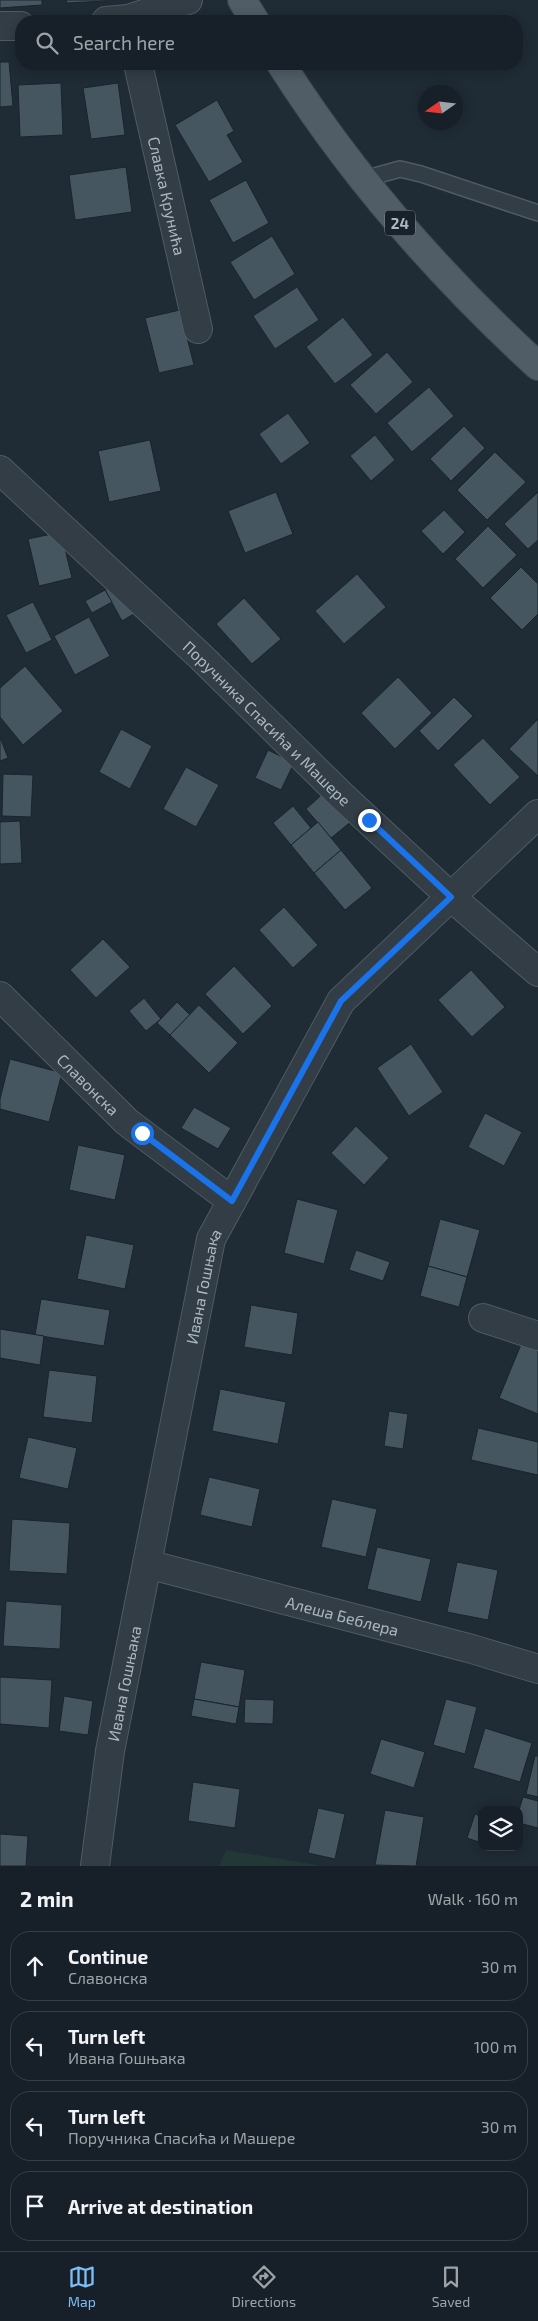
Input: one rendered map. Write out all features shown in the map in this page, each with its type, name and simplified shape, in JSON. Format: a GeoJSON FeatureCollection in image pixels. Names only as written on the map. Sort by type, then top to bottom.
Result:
{"type":"FeatureCollection","features":[{"type":"Feature","properties":{"kind":"main road"},"geometry":{"type":"LineString","coordinates":[[242,0],[251,15]]}},
{"type":"Feature","properties":{"kind":"main road","name":"24"},"geometry":{"type":"LineString","coordinates":[[285,70],[364,179],[411,236],[455,286],[538,366]]}},
{"type":"Feature","properties":{"kind":"street"},"geometry":{"type":"LineString","coordinates":[[138,15],[188,0]]}},
{"type":"Feature","properties":{"kind":"street"},"geometry":{"type":"LineString","coordinates":[[0,26],[15,26]]}},
{"type":"Feature","properties":{"kind":"street","name":"Славка Крунића"},"geometry":{"type":"LineString","coordinates":[[139,70],[198,329]]}},
{"type":"Feature","properties":{"kind":"street","name":"Поручника Спасића и Машере"},"geometry":{"type":"LineString","coordinates":[[0,470],[200,656],[341,795],[451,897],[538,972]]}},
{"type":"Feature","properties":{"kind":"street","name":"Ивана Гошњака"},"geometry":{"type":"LineString","coordinates":[[95,1866],[110,1751],[211,1239],[341,1001],[538,814]]}},
{"type":"Feature","properties":{"kind":"street","name":"Славонска"},"geometry":{"type":"LineString","coordinates":[[0,996],[127,1122],[232,1201]]}},
{"type":"Feature","properties":{"kind":"street"},"geometry":{"type":"LineString","coordinates":[[483,1318],[538,1336]]}},
{"type":"Feature","properties":{"kind":"street","name":"Алеша Беблера"},"geometry":{"type":"LineString","coordinates":[[147,1564],[538,1668]]}},
{"type":"Feature","properties":{"kind":"lane"},"geometry":{"type":"LineString","coordinates":[[364,179],[400,169],[421,174],[538,213]]}},
{"type":"Feature","properties":{"kind":"green space"},"geometry":{"type":"Polygon","coordinates":[[[226,1850],[317,1865],[317,1866],[219,1866],[226,1850]]]}},
{"type":"Feature","properties":{"kind":"building"},"geometry":{"type":"Polygon","coordinates":[[[0,0],[42,0],[42,5],[0,8],[0,0]]]}},
{"type":"Feature","properties":{"kind":"building"},"geometry":{"type":"Polygon","coordinates":[[[66,0],[106,0],[106,1],[67,3],[66,0]]]}},
{"type":"Feature","properties":{"kind":"building"},"geometry":{"type":"Polygon","coordinates":[[[0,62],[9,62],[13,106],[0,107],[0,62]]]}},
{"type":"Feature","properties":{"kind":"building"},"geometry":{"type":"Polygon","coordinates":[[[61,83],[63,135],[20,137],[18,85],[61,83]]]}},
{"type":"Feature","properties":{"kind":"building"},"geometry":{"type":"Polygon","coordinates":[[[118,83],[125,135],[91,139],[83,88],[118,83]]]}},
{"type":"Feature","properties":{"kind":"building"},"geometry":{"type":"Polygon","coordinates":[[[217,100],[234,131],[227,135],[243,162],[209,182],[175,125],[217,100]]]}},
{"type":"Feature","properties":{"kind":"building"},"geometry":{"type":"Polygon","coordinates":[[[126,167],[132,212],[75,220],[69,175],[126,167]]]}},
{"type":"Feature","properties":{"kind":"building"},"geometry":{"type":"Polygon","coordinates":[[[246,180],[269,223],[233,243],[209,200],[246,180]]]}},
{"type":"Feature","properties":{"kind":"building"},"geometry":{"type":"Polygon","coordinates":[[[272,236],[295,274],[254,300],[230,262],[272,236]]]}},
{"type":"Feature","properties":{"kind":"building"},"geometry":{"type":"Polygon","coordinates":[[[297,287],[319,320],[275,349],[253,316],[297,287]]]}},
{"type":"Feature","properties":{"kind":"building"},"geometry":{"type":"Polygon","coordinates":[[[180,310],[194,365],[159,373],[145,318],[180,310]]]}},
{"type":"Feature","properties":{"kind":"building"},"geometry":{"type":"Polygon","coordinates":[[[343,317],[373,355],[335,384],[306,347],[343,317]]]}},
{"type":"Feature","properties":{"kind":"building"},"geometry":{"type":"Polygon","coordinates":[[[387,352],[413,382],[376,414],[350,385],[387,352]]]}},
{"type":"Feature","properties":{"kind":"building"},"geometry":{"type":"Polygon","coordinates":[[[429,387],[454,416],[412,452],[387,423],[429,387]]]}},
{"type":"Feature","properties":{"kind":"building"},"geometry":{"type":"Polygon","coordinates":[[[288,413],[310,443],[281,464],[259,434],[288,413]]]}},
{"type":"Feature","properties":{"kind":"building"},"geometry":{"type":"Polygon","coordinates":[[[464,426],[485,448],[451,481],[430,459],[464,426]]]}},
{"type":"Feature","properties":{"kind":"building"},"geometry":{"type":"Polygon","coordinates":[[[375,435],[395,460],[371,481],[350,456],[375,435]]]}},
{"type":"Feature","properties":{"kind":"building"},"geometry":{"type":"Polygon","coordinates":[[[150,440],[161,491],[109,502],[98,451],[150,440]]]}},
{"type":"Feature","properties":{"kind":"building"},"geometry":{"type":"Polygon","coordinates":[[[495,452],[526,482],[487,520],[457,490],[495,452]]]}},
{"type":"Feature","properties":{"kind":"building"},"geometry":{"type":"Polygon","coordinates":[[[276,492],[293,534],[245,553],[228,511],[276,492]]]}},
{"type":"Feature","properties":{"kind":"building"},"geometry":{"type":"Polygon","coordinates":[[[538,492],[538,540],[528,549],[504,524],[538,492]]]}},
{"type":"Feature","properties":{"kind":"building"},"geometry":{"type":"Polygon","coordinates":[[[444,510],[465,532],[443,554],[421,531],[444,510]]]}},
{"type":"Feature","properties":{"kind":"building"},"geometry":{"type":"Polygon","coordinates":[[[488,526],[517,555],[483,588],[455,559],[488,526]]]}},
{"type":"Feature","properties":{"kind":"building"},"geometry":{"type":"Polygon","coordinates":[[[61,532],[72,578],[39,586],[28,539],[61,532]]]}},
{"type":"Feature","properties":{"kind":"building"},"geometry":{"type":"Polygon","coordinates":[[[521,567],[538,584],[538,614],[522,630],[490,598],[521,567]]]}},
{"type":"Feature","properties":{"kind":"building"},"geometry":{"type":"Polygon","coordinates":[[[357,574],[386,607],[344,644],[315,611],[357,574]]]}},
{"type":"Feature","properties":{"kind":"building"},"geometry":{"type":"Polygon","coordinates":[[[119,582],[137,612],[122,621],[105,590],[119,582]]]}},
{"type":"Feature","properties":{"kind":"building"},"geometry":{"type":"Polygon","coordinates":[[[105,590],[112,602],[92,613],[85,601],[105,590]]]}},
{"type":"Feature","properties":{"kind":"building"},"geometry":{"type":"Polygon","coordinates":[[[244,598],[281,639],[252,664],[216,624],[244,598]]]}},
{"type":"Feature","properties":{"kind":"building"},"geometry":{"type":"Polygon","coordinates":[[[33,602],[52,640],[26,653],[6,615],[33,602]]]}},
{"type":"Feature","properties":{"kind":"building"},"geometry":{"type":"Polygon","coordinates":[[[89,617],[110,656],[75,675],[54,636],[89,617]]]}},
{"type":"Feature","properties":{"kind":"building"},"geometry":{"type":"Polygon","coordinates":[[[25,666],[63,711],[23,745],[0,717],[0,688],[25,666]]]}},
{"type":"Feature","properties":{"kind":"building"},"geometry":{"type":"Polygon","coordinates":[[[398,677],[432,713],[395,749],[361,713],[398,677]]]}},
{"type":"Feature","properties":{"kind":"building"},"geometry":{"type":"Polygon","coordinates":[[[454,697],[473,716],[438,751],[419,731],[454,697]]]}},
{"type":"Feature","properties":{"kind":"building"},"geometry":{"type":"Polygon","coordinates":[[[538,719],[538,776],[509,749],[538,719]]]}},
{"type":"Feature","properties":{"kind":"building"},"geometry":{"type":"Polygon","coordinates":[[[121,729],[152,746],[130,789],[99,772],[121,729]]]}},
{"type":"Feature","properties":{"kind":"building"},"geometry":{"type":"Polygon","coordinates":[[[0,737],[8,758],[0,761],[0,737]]]}},
{"type":"Feature","properties":{"kind":"building"},"geometry":{"type":"Polygon","coordinates":[[[483,738],[520,777],[490,805],[453,765],[483,738]]]}},
{"type":"Feature","properties":{"kind":"building"},"geometry":{"type":"Polygon","coordinates":[[[268,750],[294,763],[281,790],[255,778],[268,750]]]}},
{"type":"Feature","properties":{"kind":"building"},"geometry":{"type":"Polygon","coordinates":[[[186,767],[219,785],[196,827],[163,809],[186,767]]]}},
{"type":"Feature","properties":{"kind":"building"},"geometry":{"type":"Polygon","coordinates":[[[3,774],[33,775],[31,817],[2,816],[3,774]]]}},
{"type":"Feature","properties":{"kind":"building"},"geometry":{"type":"Polygon","coordinates":[[[327,790],[353,820],[331,838],[306,809],[327,790]]]}},
{"type":"Feature","properties":{"kind":"building"},"geometry":{"type":"Polygon","coordinates":[[[293,806],[311,828],[291,845],[273,823],[293,806]]]}},
{"type":"Feature","properties":{"kind":"building"},"geometry":{"type":"Polygon","coordinates":[[[20,821],[22,863],[0,864],[0,822],[20,821]]]}},
{"type":"Feature","properties":{"kind":"building"},"geometry":{"type":"Polygon","coordinates":[[[318,822],[341,850],[314,873],[291,845],[318,822]]]}},
{"type":"Feature","properties":{"kind":"building"},"geometry":{"type":"Polygon","coordinates":[[[341,850],[372,888],[345,910],[314,873],[341,850]]]}},
{"type":"Feature","properties":{"kind":"building"},"geometry":{"type":"Polygon","coordinates":[[[284,907],[318,945],[293,968],[259,930],[284,907]]]}},
{"type":"Feature","properties":{"kind":"building"},"geometry":{"type":"Polygon","coordinates":[[[103,939],[130,967],[96,998],[70,970],[103,939]]]}},
{"type":"Feature","properties":{"kind":"building"},"geometry":{"type":"Polygon","coordinates":[[[234,966],[272,1006],[243,1034],[205,994],[234,966]]]}},
{"type":"Feature","properties":{"kind":"building"},"geometry":{"type":"Polygon","coordinates":[[[471,970],[505,1007],[472,1037],[438,1000],[471,970]]]}},
{"type":"Feature","properties":{"kind":"building"},"geometry":{"type":"Polygon","coordinates":[[[144,998],[161,1019],[146,1031],[129,1011],[144,998]]]}},
{"type":"Feature","properties":{"kind":"building"},"geometry":{"type":"Polygon","coordinates":[[[177,1002],[190,1015],[170,1035],[157,1023],[177,1002]]]}},
{"type":"Feature","properties":{"kind":"building"},"geometry":{"type":"Polygon","coordinates":[[[199,1005],[238,1043],[209,1073],[170,1035],[199,1005]]]}},
{"type":"Feature","properties":{"kind":"building"},"geometry":{"type":"Polygon","coordinates":[[[411,1044],[443,1092],[409,1116],[377,1068],[411,1044]]]}},
{"type":"Feature","properties":{"kind":"building"},"geometry":{"type":"Polygon","coordinates":[[[10,1059],[62,1073],[49,1122],[0,1109],[0,1099],[10,1059]]]}},
{"type":"Feature","properties":{"kind":"building"},"geometry":{"type":"Polygon","coordinates":[[[194,1107],[231,1128],[218,1149],[181,1128],[194,1107]]]}},
{"type":"Feature","properties":{"kind":"building"},"geometry":{"type":"Polygon","coordinates":[[[485,1113],[522,1132],[504,1166],[468,1147],[485,1113]]]}},
{"type":"Feature","properties":{"kind":"building"},"geometry":{"type":"Polygon","coordinates":[[[356,1126],[389,1158],[364,1185],[331,1153],[356,1126]]]}},
{"type":"Feature","properties":{"kind":"building"},"geometry":{"type":"Polygon","coordinates":[[[78,1145],[125,1155],[115,1200],[69,1190],[78,1145]]]}},
{"type":"Feature","properties":{"kind":"building"},"geometry":{"type":"Polygon","coordinates":[[[297,1199],[338,1210],[324,1264],[284,1253],[297,1199]]]}},
{"type":"Feature","properties":{"kind":"building"},"geometry":{"type":"Polygon","coordinates":[[[440,1219],[480,1230],[467,1277],[428,1266],[440,1219]]]}},
{"type":"Feature","properties":{"kind":"building"},"geometry":{"type":"Polygon","coordinates":[[[86,1235],[134,1245],[125,1289],[77,1279],[86,1235]]]}},
{"type":"Feature","properties":{"kind":"building"},"geometry":{"type":"Polygon","coordinates":[[[356,1250],[390,1262],[383,1281],[349,1270],[356,1250]]]}},
{"type":"Feature","properties":{"kind":"building"},"geometry":{"type":"Polygon","coordinates":[[[428,1266],[467,1277],[459,1307],[420,1296],[428,1266]]]}},
{"type":"Feature","properties":{"kind":"building"},"geometry":{"type":"Polygon","coordinates":[[[41,1299],[110,1310],[104,1346],[35,1335],[41,1299]]]}},
{"type":"Feature","properties":{"kind":"building"},"geometry":{"type":"Polygon","coordinates":[[[251,1305],[298,1313],[292,1355],[244,1347],[251,1305]]]}},
{"type":"Feature","properties":{"kind":"building"},"geometry":{"type":"Polygon","coordinates":[[[0,1329],[44,1336],[40,1365],[0,1358],[0,1329]]]}},
{"type":"Feature","properties":{"kind":"building"},"geometry":{"type":"Polygon","coordinates":[[[522,1342],[538,1348],[538,1414],[499,1398],[522,1342]]]}},
{"type":"Feature","properties":{"kind":"building"},"geometry":{"type":"Polygon","coordinates":[[[49,1370],[97,1376],[92,1423],[43,1417],[49,1370]]]}},
{"type":"Feature","properties":{"kind":"building"},"geometry":{"type":"Polygon","coordinates":[[[220,1389],[286,1402],[278,1444],[212,1431],[220,1389]]]}},
{"type":"Feature","properties":{"kind":"building"},"geometry":{"type":"Polygon","coordinates":[[[389,1411],[408,1414],[403,1449],[384,1446],[389,1411]]]}},
{"type":"Feature","properties":{"kind":"building"},"geometry":{"type":"Polygon","coordinates":[[[478,1428],[538,1442],[538,1475],[471,1460],[478,1428]]]}},
{"type":"Feature","properties":{"kind":"building"},"geometry":{"type":"Polygon","coordinates":[[[28,1437],[77,1448],[68,1489],[19,1478],[28,1437]]]}},
{"type":"Feature","properties":{"kind":"building"},"geometry":{"type":"Polygon","coordinates":[[[209,1477],[260,1489],[252,1527],[200,1515],[209,1477]]]}},
{"type":"Feature","properties":{"kind":"building"},"geometry":{"type":"Polygon","coordinates":[[[332,1499],[377,1509],[366,1557],[321,1547],[332,1499]]]}},
{"type":"Feature","properties":{"kind":"building"},"geometry":{"type":"Polygon","coordinates":[[[12,1519],[70,1523],[67,1574],[9,1571],[12,1519]]]}},
{"type":"Feature","properties":{"kind":"building"},"geometry":{"type":"Polygon","coordinates":[[[377,1547],[431,1559],[421,1602],[367,1589],[377,1547]]]}},
{"type":"Feature","properties":{"kind":"building"},"geometry":{"type":"Polygon","coordinates":[[[457,1562],[498,1570],[488,1620],[447,1612],[457,1562]]]}},
{"type":"Feature","properties":{"kind":"building"},"geometry":{"type":"Polygon","coordinates":[[[6,1601],[62,1605],[60,1649],[3,1646],[6,1601]]]}},
{"type":"Feature","properties":{"kind":"building"},"geometry":{"type":"Polygon","coordinates":[[[201,1662],[245,1670],[239,1707],[194,1699],[201,1662]]]}},
{"type":"Feature","properties":{"kind":"building"},"geometry":{"type":"Polygon","coordinates":[[[0,1677],[52,1680],[49,1728],[0,1724],[0,1677]]]}},
{"type":"Feature","properties":{"kind":"building"},"geometry":{"type":"Polygon","coordinates":[[[64,1696],[93,1701],[88,1735],[59,1731],[64,1696]]]}},
{"type":"Feature","properties":{"kind":"building"},"geometry":{"type":"Polygon","coordinates":[[[194,1699],[239,1707],[236,1724],[191,1716],[194,1699]]]}},
{"type":"Feature","properties":{"kind":"building"},"geometry":{"type":"Polygon","coordinates":[[[245,1699],[274,1700],[273,1724],[244,1723],[245,1699]]]}},
{"type":"Feature","properties":{"kind":"building"},"geometry":{"type":"Polygon","coordinates":[[[446,1699],[477,1707],[465,1754],[433,1745],[446,1699]]]}},
{"type":"Feature","properties":{"kind":"building"},"geometry":{"type":"Polygon","coordinates":[[[485,1728],[532,1743],[520,1782],[473,1768],[485,1728]]]}},
{"type":"Feature","properties":{"kind":"building"},"geometry":{"type":"Polygon","coordinates":[[[381,1739],[425,1752],[414,1788],[370,1774],[381,1739]]]}},
{"type":"Feature","properties":{"kind":"building"},"geometry":{"type":"Polygon","coordinates":[[[535,1756],[538,1756],[538,1797],[526,1794],[535,1756]]]}},
{"type":"Feature","properties":{"kind":"building"},"geometry":{"type":"Polygon","coordinates":[[[193,1782],[240,1789],[235,1828],[188,1821],[193,1782]]]}},
{"type":"Feature","properties":{"kind":"building"},"geometry":{"type":"Polygon","coordinates":[[[523,1797],[538,1801],[538,1828],[523,1824],[523,1806],[520,1806],[523,1797]]]}},
{"type":"Feature","properties":{"kind":"building"},"geometry":{"type":"Polygon","coordinates":[[[318,1808],[345,1814],[335,1859],[308,1853],[318,1808]]]}},
{"type":"Feature","properties":{"kind":"building"},"geometry":{"type":"Polygon","coordinates":[[[385,1810],[424,1817],[416,1866],[375,1865],[385,1810]]]}},
{"type":"Feature","properties":{"kind":"building"},"geometry":{"type":"Polygon","coordinates":[[[475,1814],[478,1815],[478,1842],[467,1838],[475,1814]]]}},
{"type":"Feature","properties":{"kind":"building"},"geometry":{"type":"Polygon","coordinates":[[[0,1834],[28,1836],[26,1866],[0,1866],[0,1834]]]}},
{"type":"Feature","properties":{"kind":"route"},"geometry":{"type":"LineString","coordinates":[[142,1133],[232,1201],[341,1001],[451,897],[369,820]]}}]}
